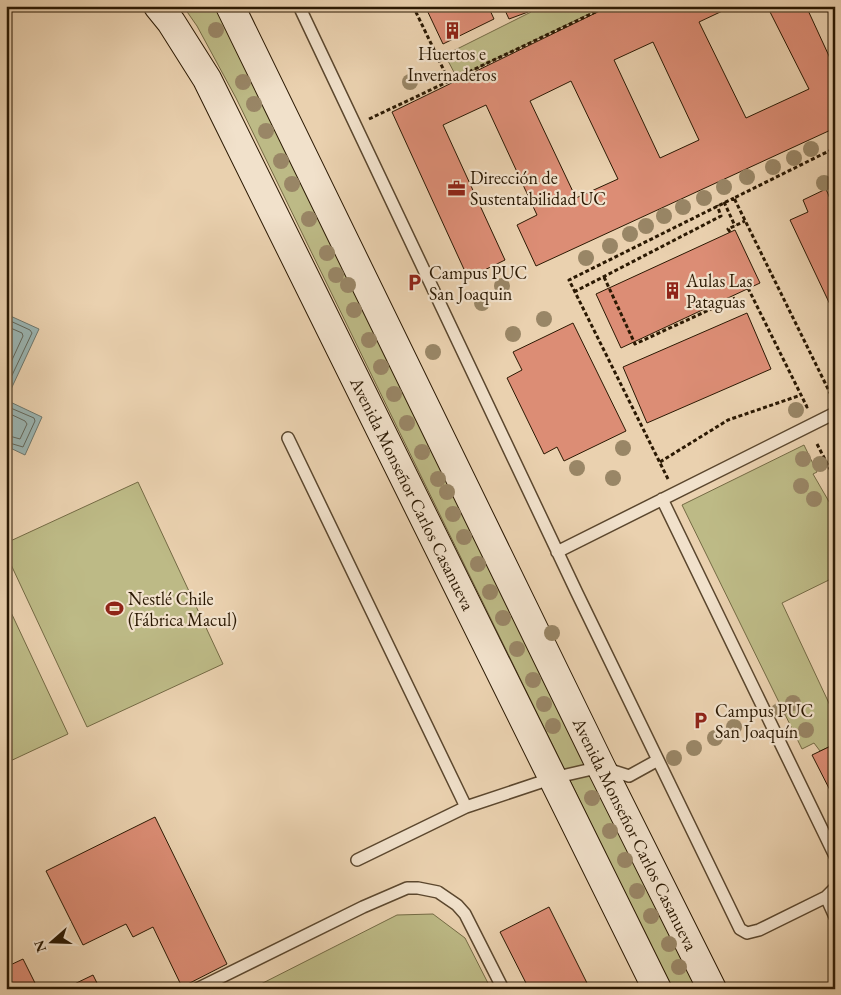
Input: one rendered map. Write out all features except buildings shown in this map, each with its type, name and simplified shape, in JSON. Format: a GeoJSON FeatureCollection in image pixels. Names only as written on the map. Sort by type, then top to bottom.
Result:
{"type":"FeatureCollection","features":[{"type":"Feature","properties":{"kind":"main road","name":"Avenida Monseñor Carlos Casanueva"},"geometry":{"type":"LineString","coordinates":[[158,6],[171,22],[207,79],[657,989]]}},
{"type":"Feature","properties":{"kind":"main road","name":"Avenida Monseñor Carlos Casanueva"},"geometry":{"type":"LineString","coordinates":[[230,6],[601,767],[712,989]]}},
{"type":"Feature","properties":{"kind":"lane"},"geometry":{"type":"LineString","coordinates":[[299,6],[557,552],[740,929],[747,933],[758,930],[826,897],[835,888]]}},
{"type":"Feature","properties":{"kind":"lane"},"geometry":{"type":"LineString","coordinates":[[557,552],[835,413]]}},
{"type":"Feature","properties":{"kind":"lane"},"geometry":{"type":"LineString","coordinates":[[288,438],[466,807]]}},
{"type":"Feature","properties":{"kind":"lane"},"geometry":{"type":"LineString","coordinates":[[662,499],[835,856]]}},
{"type":"Feature","properties":{"kind":"lane"},"geometry":{"type":"LineString","coordinates":[[357,860],[466,807],[553,778],[601,767],[629,776],[658,760]]}},
{"type":"Feature","properties":{"kind":"lane"},"geometry":{"type":"LineString","coordinates":[[197,989],[364,907],[407,888],[438,892],[461,909],[472,925],[503,989]]}},
{"type":"Feature","properties":{"kind":"lane"},"geometry":{"type":"LineString","coordinates":[[826,897],[835,917]]}},
{"type":"Feature","properties":{"kind":"path"},"geometry":{"type":"LineString","coordinates":[[413,6],[449,81]]}},
{"type":"Feature","properties":{"kind":"path"},"geometry":{"type":"LineString","coordinates":[[355,125],[608,6]]}},
{"type":"Feature","properties":{"kind":"path"},"geometry":{"type":"LineString","coordinates":[[675,492],[569,280],[835,148]]}},
{"type":"Feature","properties":{"kind":"path"},"geometry":{"type":"LineString","coordinates":[[734,198],[833,394],[823,399]]}},
{"type":"Feature","properties":{"kind":"path"},"geometry":{"type":"LineString","coordinates":[[724,202],[735,226]]}},
{"type":"Feature","properties":{"kind":"path"},"geometry":{"type":"LineString","coordinates":[[574,292],[721,216],[717,206]]}},
{"type":"Feature","properties":{"kind":"path"},"geometry":{"type":"LineString","coordinates":[[730,232],[728,229],[745,221]]}},
{"type":"Feature","properties":{"kind":"path"},"geometry":{"type":"LineString","coordinates":[[604,277],[635,344],[735,298]]}},
{"type":"Feature","properties":{"kind":"path"},"geometry":{"type":"LineString","coordinates":[[748,288],[807,407],[815,403]]}},
{"type":"Feature","properties":{"kind":"path"},"geometry":{"type":"LineString","coordinates":[[660,462],[728,420],[801,395]]}},
{"type":"Feature","properties":{"kind":"path"},"geometry":{"type":"LineString","coordinates":[[817,444],[835,479]]}},
{"type":"Feature","properties":{"kind":"shaded area"},"geometry":{"type":"Polygon","coordinates":[[[183,6],[220,6],[701,989],[672,989],[236,98],[197,26],[183,6]]]}},
{"type":"Feature","properties":{"kind":"shaded area"},"geometry":{"type":"Polygon","coordinates":[[[529,6],[605,6],[457,78],[445,55],[531,12],[529,6]]]}},
{"type":"Feature","properties":{"kind":"shaded area"},"geometry":{"type":"Polygon","coordinates":[[[804,445],[817,472],[813,474],[835,512],[835,577],[782,603],[835,716],[835,744],[820,751],[814,743],[802,749],[682,505],[804,445]]]}},
{"type":"Feature","properties":{"kind":"shaded area","name":"Nestlé Chile (Fábrica Macul)"},"geometry":{"type":"Polygon","coordinates":[[[138,482],[223,664],[87,727],[6,554],[6,543],[138,482]]]}},
{"type":"Feature","properties":{"kind":"shaded area"},"geometry":{"type":"Polygon","coordinates":[[[8,606],[68,734],[6,763],[6,607],[8,606]]]}},
{"type":"Feature","properties":{"kind":"shaded area"},"geometry":{"type":"Polygon","coordinates":[[[433,914],[465,938],[491,989],[253,988],[397,915],[433,914]]]}},
{"type":"Feature","properties":{"kind":"water"},"geometry":{"type":"Polygon","coordinates":[[[6,314],[39,329],[6,400],[6,314]]]}},
{"type":"Feature","properties":{"kind":"water"},"geometry":{"type":"Polygon","coordinates":[[[6,400],[42,417],[25,455],[6,446],[6,400]]]}},
{"type":"Feature","properties":{"kind":"place","name":"Huertos e Invernaderos"},"geometry":{"type":"Point","coordinates":[452,31]}},
{"type":"Feature","properties":{"kind":"place","name":"Dirección de Sustentabilidad UC"},"geometry":{"type":"Point","coordinates":[456,188]}},
{"type":"Feature","properties":{"kind":"place","name":"Campus PUC San Joaquin"},"geometry":{"type":"Point","coordinates":[415,283]}},
{"type":"Feature","properties":{"kind":"place","name":"Aulas Las Pataguas"},"geometry":{"type":"Point","coordinates":[672,291]}},
{"type":"Feature","properties":{"kind":"place","name":"Nestlé Chile (Fábrica Macul)"},"geometry":{"type":"Point","coordinates":[114,609]}},
{"type":"Feature","properties":{"kind":"place","name":"Campus PUC San Joaquín"},"geometry":{"type":"Point","coordinates":[701,721]}}]}
